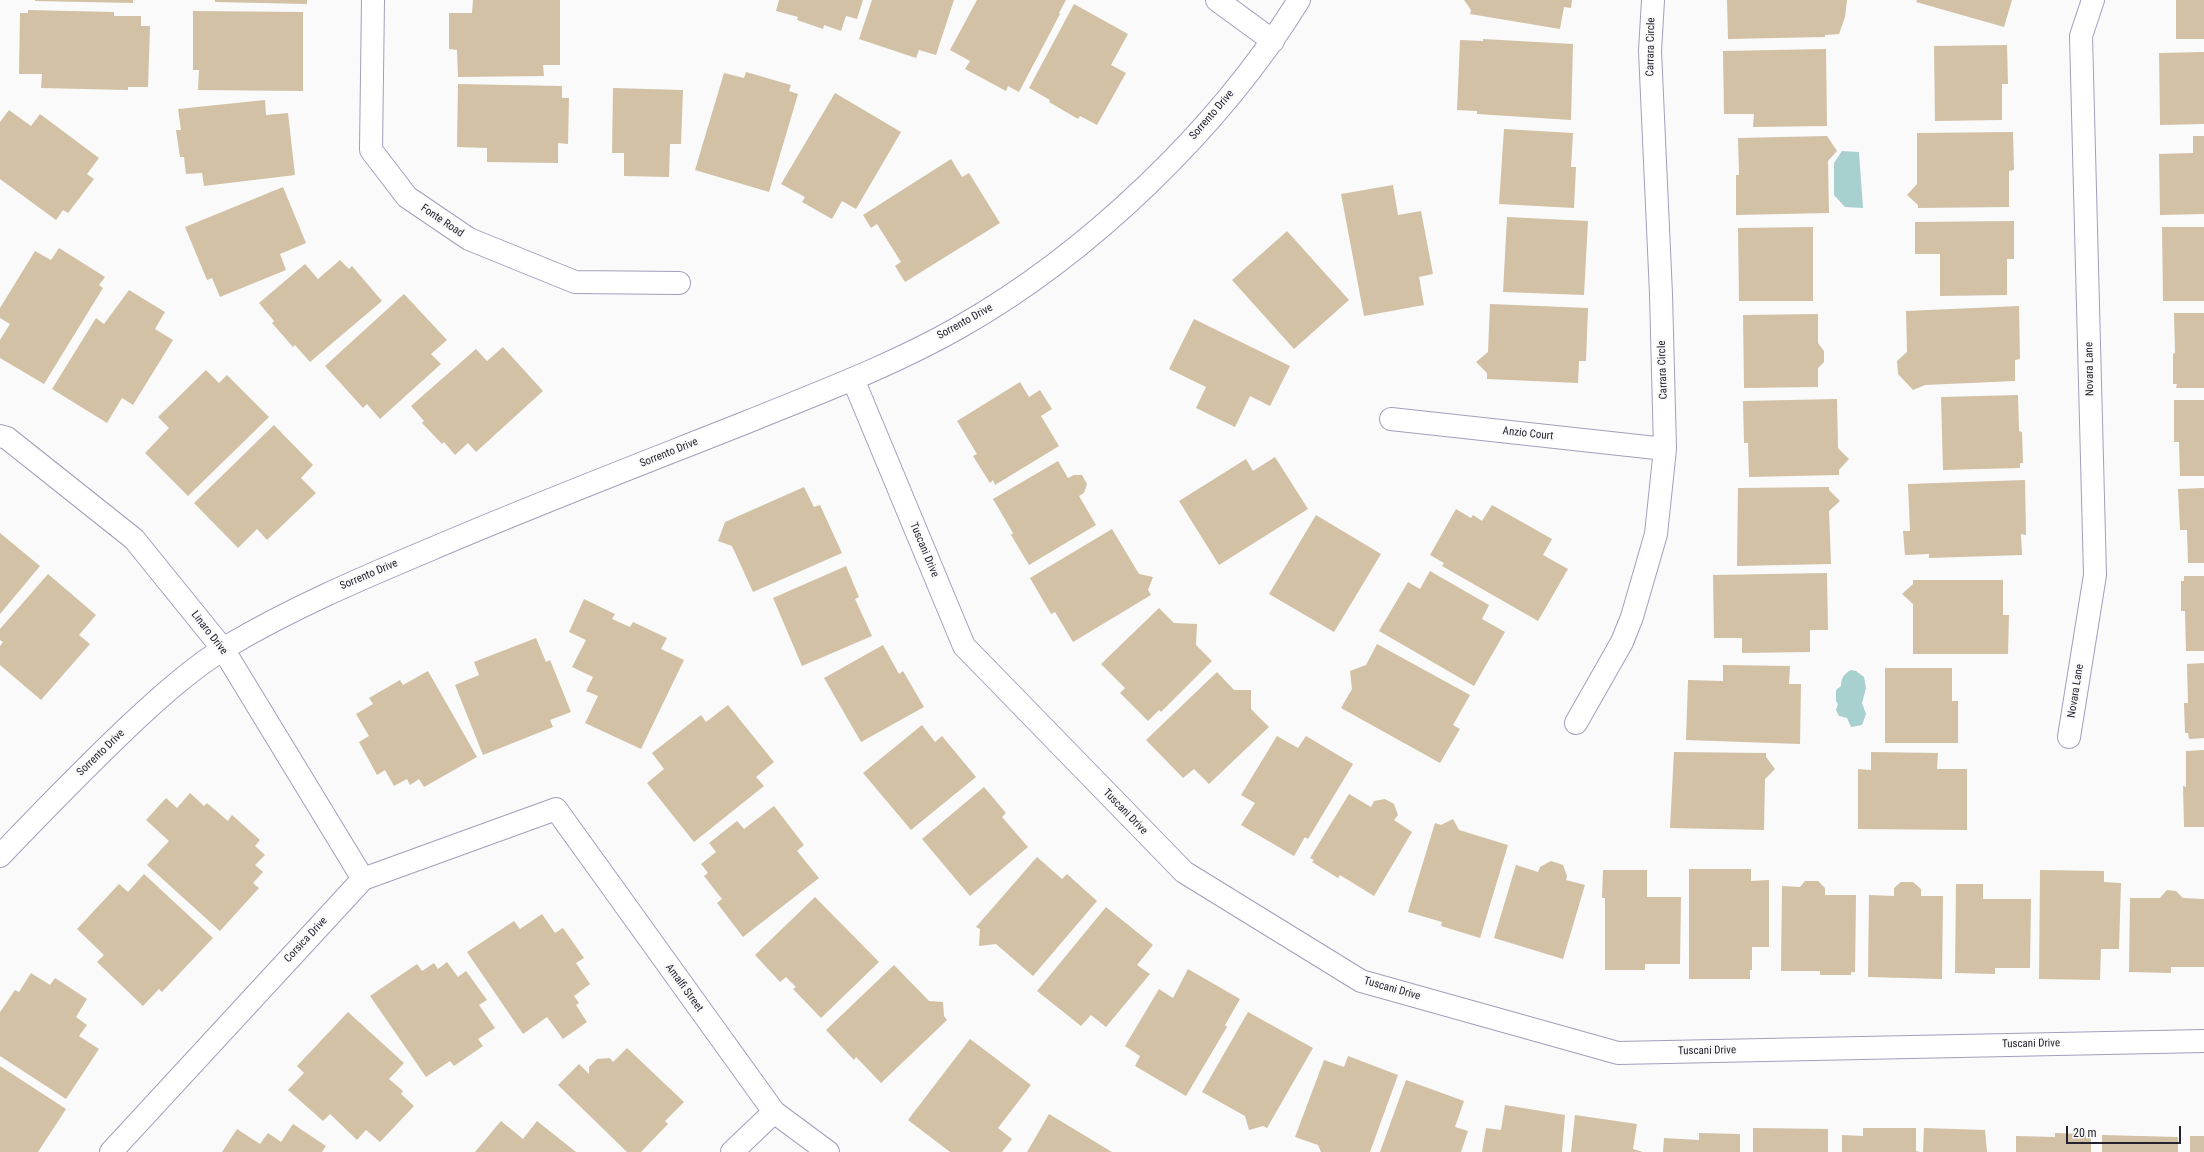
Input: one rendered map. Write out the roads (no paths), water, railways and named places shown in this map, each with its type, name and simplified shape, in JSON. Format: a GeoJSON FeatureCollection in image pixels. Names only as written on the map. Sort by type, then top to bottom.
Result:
{"type":"FeatureCollection","features":[{"type":"Feature","properties":{"kind":"street","name":"Fonte Road"},"geometry":{"type":"LineString","coordinates":[[373,0],[371,150],[407,197],[469,239],[575,282],[679,284]]}},
{"type":"Feature","properties":{"kind":"street"},"geometry":{"type":"LineString","coordinates":[[1217,0],[1273,42]]}},
{"type":"Feature","properties":{"kind":"street","name":"Sorrento Drive"},"geometry":{"type":"LineString","coordinates":[[0,856],[89,764],[172,686],[223,649],[266,625],[345,585],[467,534],[853,379],[955,330],[997,304],[1049,268],[1095,231],[1148,184],[1209,120],[1273,42],[1299,0]]}},
{"type":"Feature","properties":{"kind":"street","name":"Carrara Circle"},"geometry":{"type":"LineString","coordinates":[[1576,723],[1614,658],[1632,617],[1656,534],[1665,449],[1661,294],[1650,51],[1653,0]]}},
{"type":"Feature","properties":{"kind":"street","name":"Novara Lane"},"geometry":{"type":"LineString","coordinates":[[2069,738],[2095,574],[2081,36],[2093,0]]}},
{"type":"Feature","properties":{"kind":"street","name":"Tuscani Drive"},"geometry":{"type":"LineString","coordinates":[[853,379],[964,646],[1184,872],[1361,981],[1618,1052],[2204,1041]]}},
{"type":"Feature","properties":{"kind":"street","name":"Anzio Court"},"geometry":{"type":"LineString","coordinates":[[1391,419],[1665,449]]}},
{"type":"Feature","properties":{"kind":"street","name":"Linaro Drive"},"geometry":{"type":"LineString","coordinates":[[0,436],[7,438],[134,539],[223,649],[363,879]]}},
{"type":"Feature","properties":{"kind":"street","name":"Corsica Drive"},"geometry":{"type":"LineString","coordinates":[[111,1152],[363,879],[556,809]]}},
{"type":"Feature","properties":{"kind":"street","name":"Amalfi Street"},"geometry":{"type":"LineString","coordinates":[[556,809],[774,1112],[828,1152]]}},
{"type":"Feature","properties":{"kind":"street"},"geometry":{"type":"LineString","coordinates":[[732,1152],[774,1112]]}},
{"type":"Feature","properties":{"kind":"water"},"geometry":{"type":"Polygon","coordinates":[[[1842,151],[1859,152],[1863,208],[1845,207],[1834,195],[1834,163],[1842,151]]]}},
{"type":"Feature","properties":{"kind":"water"},"geometry":{"type":"Polygon","coordinates":[[[1851,670],[1856,671],[1864,677],[1866,688],[1862,703],[1866,714],[1862,725],[1851,727],[1847,718],[1839,716],[1836,710],[1838,704],[1836,701],[1836,690],[1841,686],[1843,676],[1851,670]]]}}]}
